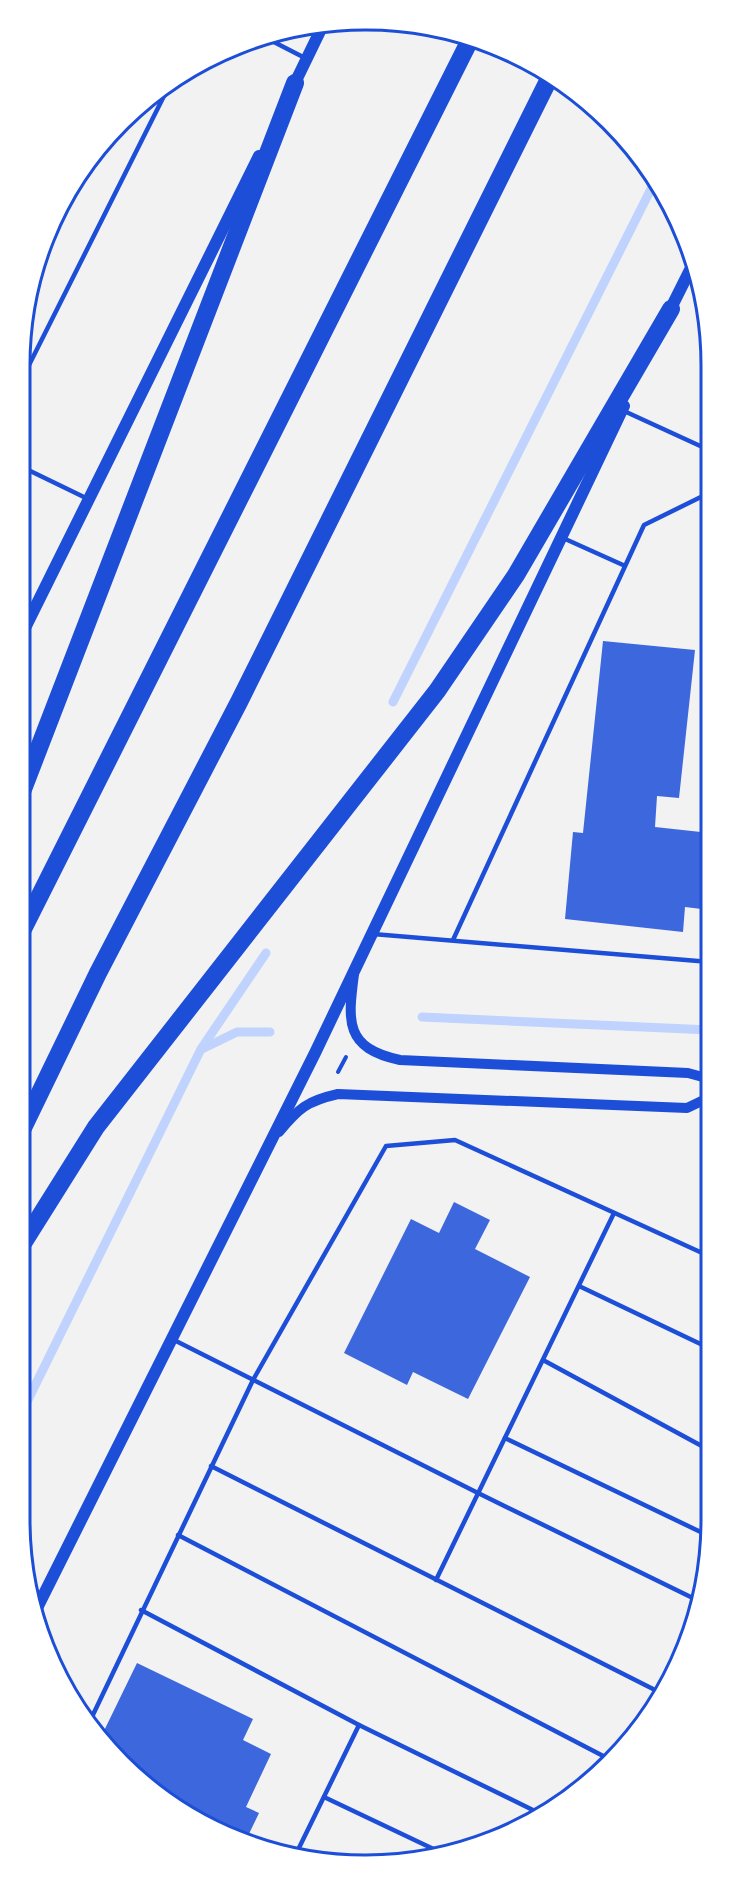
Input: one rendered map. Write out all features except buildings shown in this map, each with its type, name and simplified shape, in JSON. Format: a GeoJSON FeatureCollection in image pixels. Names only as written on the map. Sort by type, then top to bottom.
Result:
{"type":"FeatureCollection","features":[{"type":"Feature","properties":{"kind":"highway"},"geometry":{"type":"LineString","coordinates":[[30,915],[467,46]]}},
{"type":"Feature","properties":{"kind":"highway"},"geometry":{"type":"LineString","coordinates":[[30,771],[295,83]]}},
{"type":"Feature","properties":{"kind":"highway"},"geometry":{"type":"LineString","coordinates":[[30,1113],[98,973],[244,691],[547,84]]}},
{"type":"Feature","properties":{"kind":"highway"},"geometry":{"type":"LineString","coordinates":[[30,1232],[96,1127],[437,691],[516,575],[670,309]]}},
{"type":"Feature","properties":{"kind":"main road"},"geometry":{"type":"LineString","coordinates":[[30,618],[319,33]]}},
{"type":"Feature","properties":{"kind":"main road"},"geometry":{"type":"LineString","coordinates":[[40,1602],[271,1141],[688,273]]}},
{"type":"Feature","properties":{"kind":"street"},"geometry":{"type":"LineString","coordinates":[[356,965],[349,1014],[352,1028],[361,1040],[382,1056],[400,1060],[688,1073],[701,1077]]}},
{"type":"Feature","properties":{"kind":"street"},"geometry":{"type":"LineString","coordinates":[[271,1141],[303,1106],[318,1098],[338,1094],[687,1108],[701,1101]]}},
{"type":"Feature","properties":{"kind":"lane"},"geometry":{"type":"LineString","coordinates":[[275,42],[307,59]]}},
{"type":"Feature","properties":{"kind":"lane"},"geometry":{"type":"LineString","coordinates":[[30,363],[162,98]]}},
{"type":"Feature","properties":{"kind":"lane"},"geometry":{"type":"LineString","coordinates":[[622,410],[701,446]]}},
{"type":"Feature","properties":{"kind":"lane"},"geometry":{"type":"LineString","coordinates":[[30,471],[88,499]]}},
{"type":"Feature","properties":{"kind":"lane"},"geometry":{"type":"LineString","coordinates":[[453,940],[623,565],[644,525],[701,497]]}},
{"type":"Feature","properties":{"kind":"lane"},"geometry":{"type":"LineString","coordinates":[[561,537],[623,565]]}},
{"type":"Feature","properties":{"kind":"lane"},"geometry":{"type":"LineString","coordinates":[[370,934],[701,961]]}},
{"type":"Feature","properties":{"kind":"lane"},"geometry":{"type":"LineString","coordinates":[[93,1714],[253,1380],[386,1146],[455,1140],[701,1252]]}},
{"type":"Feature","properties":{"kind":"lane"},"geometry":{"type":"LineString","coordinates":[[436,1580],[614,1213]]}},
{"type":"Feature","properties":{"kind":"lane"},"geometry":{"type":"LineString","coordinates":[[579,1286],[701,1344]]}},
{"type":"Feature","properties":{"kind":"lane"},"geometry":{"type":"LineString","coordinates":[[172,1339],[692,1598]]}},
{"type":"Feature","properties":{"kind":"lane"},"geometry":{"type":"LineString","coordinates":[[543,1360],[701,1446]]}},
{"type":"Feature","properties":{"kind":"lane"},"geometry":{"type":"LineString","coordinates":[[505,1438],[700,1532]]}},
{"type":"Feature","properties":{"kind":"lane"},"geometry":{"type":"LineString","coordinates":[[212,1466],[654,1690]]}},
{"type":"Feature","properties":{"kind":"lane"},"geometry":{"type":"LineString","coordinates":[[178,1535],[604,1756]]}},
{"type":"Feature","properties":{"kind":"lane"},"geometry":{"type":"LineString","coordinates":[[141,1610],[359,1725],[533,1810]]}},
{"type":"Feature","properties":{"kind":"lane"},"geometry":{"type":"LineString","coordinates":[[299,1849],[359,1725]]}},
{"type":"Feature","properties":{"kind":"lane"},"geometry":{"type":"LineString","coordinates":[[324,1797],[433,1849]]}},
{"type":"Feature","properties":{"kind":"path"},"geometry":{"type":"LineString","coordinates":[[335,1079],[348,1051]]}},
{"type":"Feature","properties":{"kind":"waterway"},"geometry":{"type":"LineString","coordinates":[[393,702],[651,190]]}},
{"type":"Feature","properties":{"kind":"waterway"},"geometry":{"type":"LineString","coordinates":[[30,1396],[201,1049],[266,953]]}},
{"type":"Feature","properties":{"kind":"waterway"},"geometry":{"type":"LineString","coordinates":[[422,1017],[701,1030]]}},
{"type":"Feature","properties":{"kind":"waterway"},"geometry":{"type":"LineString","coordinates":[[202,1049],[237,1032],[270,1032]]}}]}
